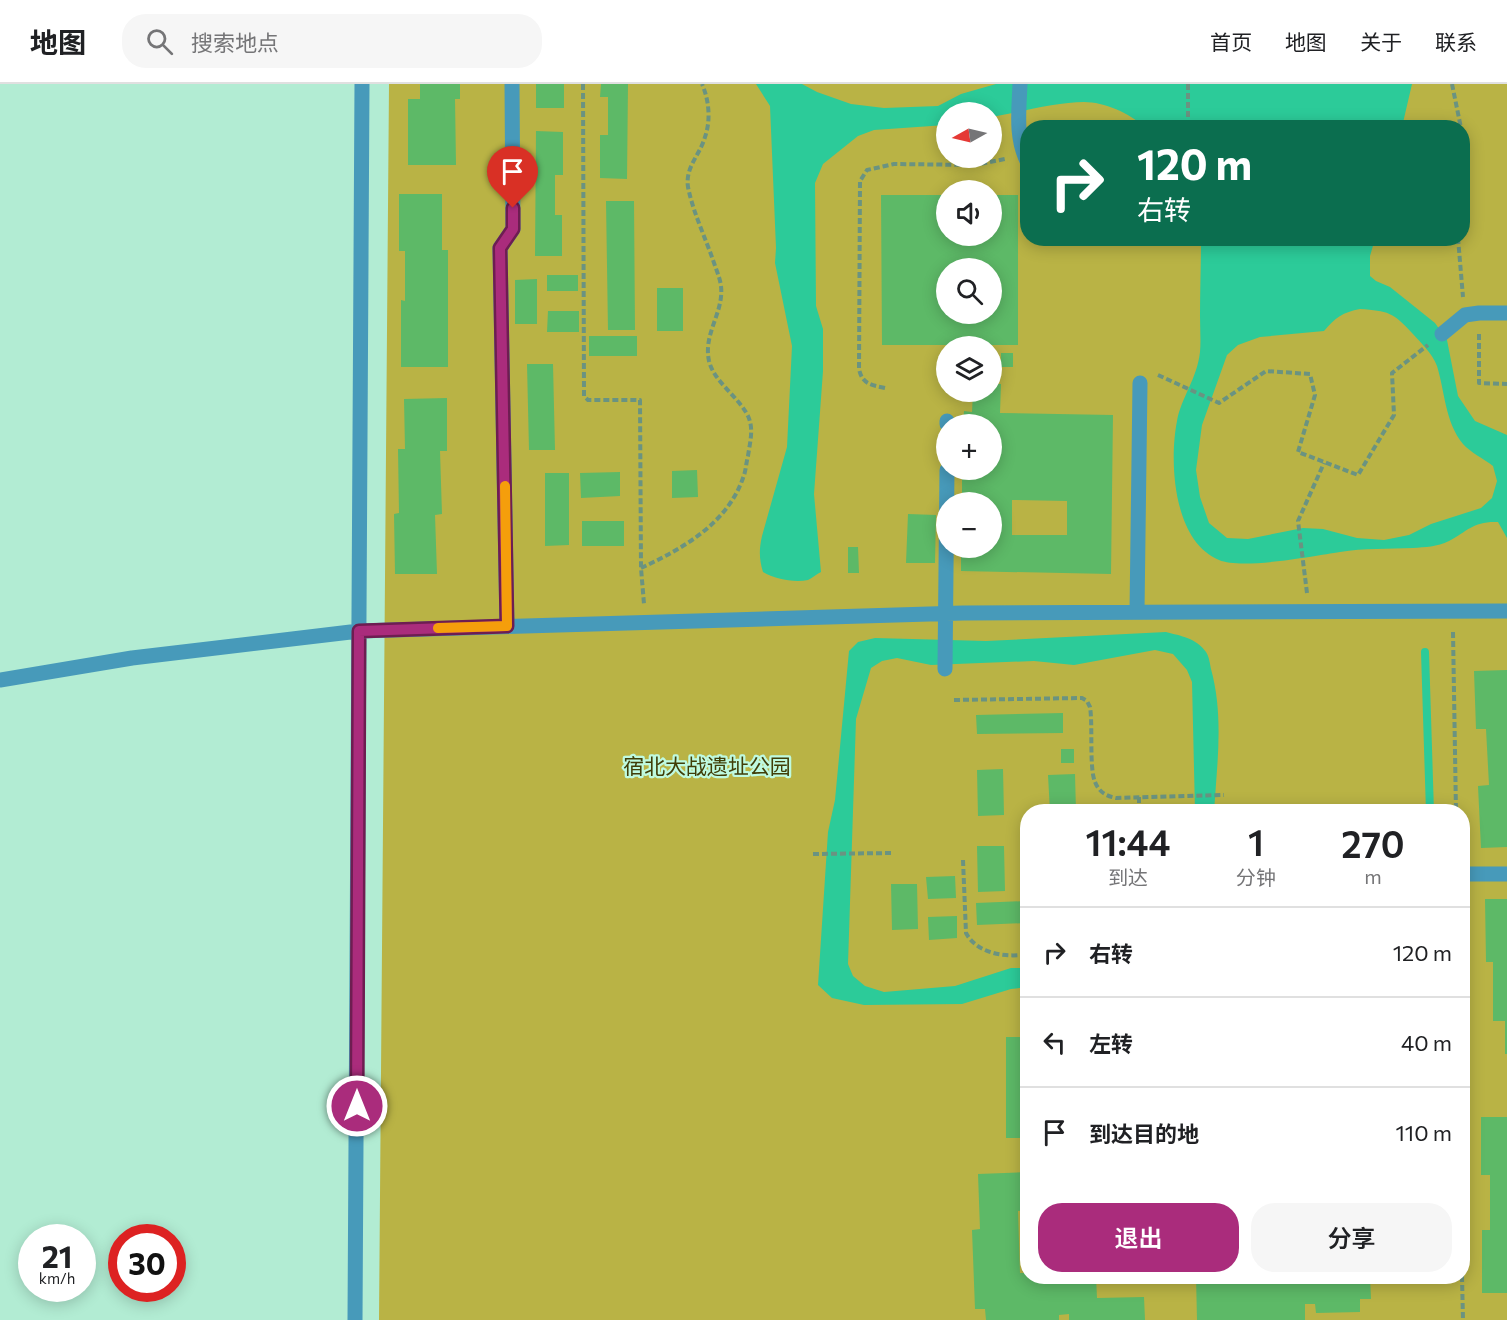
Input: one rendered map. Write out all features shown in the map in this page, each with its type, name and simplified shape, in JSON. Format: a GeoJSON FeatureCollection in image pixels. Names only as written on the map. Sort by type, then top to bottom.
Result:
{"type":"FeatureCollection","features":[{"type":"Feature","properties":{"kind":"street"},"geometry":{"type":"LineString","coordinates":[[356,1320],[362,84]]}},
{"type":"Feature","properties":{"kind":"street"},"geometry":{"type":"LineString","coordinates":[[507,626],[500,248],[513,229],[512,84]]}},
{"type":"Feature","properties":{"kind":"street"},"geometry":{"type":"LineString","coordinates":[[1020,84],[1020,138]]}},
{"type":"Feature","properties":{"kind":"street"},"geometry":{"type":"LineString","coordinates":[[1442,334],[1472,314],[1507,313]]}},
{"type":"Feature","properties":{"kind":"street"},"geometry":{"type":"LineString","coordinates":[[1137,612],[1145,377]]}},
{"type":"Feature","properties":{"kind":"street"},"geometry":{"type":"LineString","coordinates":[[945,669],[946,480]]}},
{"type":"Feature","properties":{"kind":"street"},"geometry":{"type":"LineString","coordinates":[[0,680],[132,658],[359,631],[945,614],[1507,610]]}},
{"type":"Feature","properties":{"kind":"street"},"geometry":{"type":"LineString","coordinates":[[1470,874],[1507,874]]}},
{"type":"Feature","properties":{"kind":"path"},"geometry":{"type":"LineString","coordinates":[[583,84],[584,396],[588,400],[640,400],[641,568],[645,622]]}},
{"type":"Feature","properties":{"kind":"path"},"geometry":{"type":"LineString","coordinates":[[641,568],[680,550],[707,529],[730,503],[743,478],[752,431],[748,416],[711,369],[708,357],[710,331],[722,300],[721,284],[687,178],[705,138],[708,123],[709,109],[702,84]]}},
{"type":"Feature","properties":{"kind":"path"},"geometry":{"type":"LineString","coordinates":[[1188,84],[1188,120]]}},
{"type":"Feature","properties":{"kind":"path"},"geometry":{"type":"LineString","coordinates":[[1452,84],[1459,120]]}},
{"type":"Feature","properties":{"kind":"path"},"geometry":{"type":"LineString","coordinates":[[885,388],[864,382],[860,369],[860,181],[867,170],[894,164],[975,165],[1020,159]]}},
{"type":"Feature","properties":{"kind":"path"},"geometry":{"type":"LineString","coordinates":[[1459,246],[1472,314],[1479,383],[1507,384]]}},
{"type":"Feature","properties":{"kind":"path"},"geometry":{"type":"LineString","coordinates":[[1145,377],[1219,403],[1266,372],[1310,374],[1315,395],[1298,452],[1358,475],[1394,415],[1392,373],[1442,334]]}},
{"type":"Feature","properties":{"kind":"path"},"geometry":{"type":"LineString","coordinates":[[1310,612],[1298,521],[1324,462]]}},
{"type":"Feature","properties":{"kind":"path"},"geometry":{"type":"LineString","coordinates":[[1453,611],[1456,804]]}},
{"type":"Feature","properties":{"kind":"path"},"geometry":{"type":"LineString","coordinates":[[954,700],[1077,698],[1087,701],[1092,718],[1094,780],[1101,791],[1108,796],[1224,795]]}},
{"type":"Feature","properties":{"kind":"path"},"geometry":{"type":"LineString","coordinates":[[1139,797],[1139,804]]}},
{"type":"Feature","properties":{"kind":"path"},"geometry":{"type":"LineString","coordinates":[[813,854],[894,853]]}},
{"type":"Feature","properties":{"kind":"path"},"geometry":{"type":"LineString","coordinates":[[963,860],[966,933],[969,939],[998,955],[1020,955]]}},
{"type":"Feature","properties":{"kind":"path"},"geometry":{"type":"LineString","coordinates":[[1462,1284],[1463,1320]]}},
{"type":"Feature","properties":{"kind":"green space","name":"宿北大战遗址公园"},"geometry":{"type":"Polygon","coordinates":[[[389,84],[1507,84],[1507,1320],[379,1320],[389,84]]]}},
{"type":"Feature","properties":{"kind":"shaded area"},"geometry":{"type":"Polygon","coordinates":[[[756,84],[802,84],[851,104],[884,108],[936,106],[936,126],[874,130],[858,136],[823,164],[815,183],[816,306],[823,329],[823,371],[814,494],[821,572],[808,580],[797,581],[763,572],[760,558],[762,536],[787,447],[792,346],[775,263],[770,106],[756,84]]]}},
{"type":"Feature","properties":{"kind":"shaded area"},"geometry":{"type":"Polygon","coordinates":[[[996,84],[1412,84],[1404,120],[1136,120],[1108,106],[1092,102],[1050,105],[1002,115],[1002,102],[946,102],[961,94],[996,84]]]}},
{"type":"Feature","properties":{"kind":"shaded area"},"geometry":{"type":"Polygon","coordinates":[[[1201,246],[1373,246],[1370,256],[1370,276],[1390,287],[1435,323],[1447,340],[1458,396],[1475,421],[1507,435],[1507,538],[1498,522],[1489,522],[1471,527],[1436,546],[1358,550],[1260,563],[1230,563],[1219,560],[1204,550],[1192,536],[1183,518],[1175,478],[1177,421],[1196,371],[1200,352],[1201,246]],[[1360,309],[1349,312],[1336,319],[1324,331],[1260,337],[1238,345],[1227,355],[1202,425],[1196,470],[1200,497],[1209,523],[1227,538],[1248,539],[1303,528],[1323,529],[1357,538],[1384,540],[1409,535],[1431,524],[1481,508],[1492,498],[1497,481],[1493,466],[1466,447],[1457,435],[1449,417],[1437,366],[1432,357],[1405,326],[1395,317],[1384,312],[1360,309]]]}},
{"type":"Feature","properties":{"kind":"shaded area"},"geometry":{"type":"Polygon","coordinates":[[[1166,632],[1183,636],[1202,647],[1209,658],[1217,704],[1218,758],[1215,804],[1195,804],[1192,682],[1187,670],[1173,654],[1155,650],[1074,665],[1034,661],[931,665],[897,658],[882,661],[871,668],[856,719],[848,964],[853,976],[865,986],[884,992],[955,986],[1011,968],[1020,968],[1020,988],[962,1004],[864,1005],[832,998],[818,985],[828,832],[835,800],[849,651],[858,642],[875,638],[986,641],[1166,632]]]}},
{"type":"Feature","properties":{"kind":"building"},"geometry":{"type":"Polygon","coordinates":[[[420,84],[460,84],[460,99],[455,99],[456,165],[408,165],[408,99],[420,99],[420,84]]]}},
{"type":"Feature","properties":{"kind":"building"},"geometry":{"type":"Polygon","coordinates":[[[536,84],[564,84],[564,108],[536,108],[536,84]]]}},
{"type":"Feature","properties":{"kind":"building"},"geometry":{"type":"Polygon","coordinates":[[[601,84],[628,84],[627,179],[600,178],[600,135],[608,135],[608,97],[600,97],[601,84]]]}},
{"type":"Feature","properties":{"kind":"building"},"geometry":{"type":"Polygon","coordinates":[[[536,131],[563,132],[563,175],[555,175],[555,215],[562,215],[562,256],[535,256],[536,131]]]}},
{"type":"Feature","properties":{"kind":"building"},"geometry":{"type":"Polygon","coordinates":[[[399,194],[442,194],[442,250],[448,250],[448,367],[401,367],[401,300],[405,301],[405,251],[399,251],[399,194]]]}},
{"type":"Feature","properties":{"kind":"building"},"geometry":{"type":"Polygon","coordinates":[[[881,195],[936,195],[936,246],[1002,246],[1002,195],[1018,195],[1018,345],[1002,345],[1002,336],[936,336],[936,345],[882,345],[881,195]]]}},
{"type":"Feature","properties":{"kind":"building"},"geometry":{"type":"Polygon","coordinates":[[[606,201],[634,201],[635,330],[608,330],[606,201]]]}},
{"type":"Feature","properties":{"kind":"building"},"geometry":{"type":"Polygon","coordinates":[[[547,275],[578,275],[578,291],[547,291],[547,275]]]}},
{"type":"Feature","properties":{"kind":"building"},"geometry":{"type":"Polygon","coordinates":[[[537,279],[537,324],[515,324],[515,280],[537,279]]]}},
{"type":"Feature","properties":{"kind":"building"},"geometry":{"type":"Polygon","coordinates":[[[657,288],[683,288],[683,331],[657,331],[657,288]]]}},
{"type":"Feature","properties":{"kind":"building"},"geometry":{"type":"Polygon","coordinates":[[[548,311],[579,311],[579,332],[547,332],[548,311]]]}},
{"type":"Feature","properties":{"kind":"building"},"geometry":{"type":"Polygon","coordinates":[[[589,336],[637,336],[637,356],[589,356],[589,336]]]}},
{"type":"Feature","properties":{"kind":"building"},"geometry":{"type":"Polygon","coordinates":[[[1002,353],[1013,353],[1013,367],[1002,367],[1002,353]]]}},
{"type":"Feature","properties":{"kind":"building"},"geometry":{"type":"Polygon","coordinates":[[[527,364],[553,364],[555,450],[529,450],[527,364]]]}},
{"type":"Feature","properties":{"kind":"building"},"geometry":{"type":"Polygon","coordinates":[[[447,398],[447,451],[440,451],[442,514],[435,515],[437,574],[395,574],[394,514],[399,513],[398,449],[405,449],[404,399],[447,398]]]}},
{"type":"Feature","properties":{"kind":"building"},"geometry":{"type":"Polygon","coordinates":[[[972,402],[1000,402],[1000,413],[1113,415],[1111,574],[961,571],[961,558],[1002,558],[1002,492],[962,492],[962,480],[1002,480],[1002,414],[964,414],[964,411],[972,412],[972,402]],[[1012,500],[1012,535],[1067,535],[1067,501],[1012,500]]]}},
{"type":"Feature","properties":{"kind":"building"},"geometry":{"type":"Polygon","coordinates":[[[697,470],[698,497],[672,498],[672,471],[697,470]]]}},
{"type":"Feature","properties":{"kind":"building"},"geometry":{"type":"Polygon","coordinates":[[[620,472],[620,496],[581,498],[580,473],[620,472]]]}},
{"type":"Feature","properties":{"kind":"building"},"geometry":{"type":"Polygon","coordinates":[[[545,473],[569,473],[569,545],[545,546],[545,473]]]}},
{"type":"Feature","properties":{"kind":"building"},"geometry":{"type":"Polygon","coordinates":[[[908,514],[936,515],[935,563],[906,563],[908,514]]]}},
{"type":"Feature","properties":{"kind":"building"},"geometry":{"type":"Polygon","coordinates":[[[582,521],[624,521],[624,546],[582,546],[582,521]]]}},
{"type":"Feature","properties":{"kind":"building"},"geometry":{"type":"Polygon","coordinates":[[[848,547],[858,547],[859,573],[848,573],[848,547]]]}},
{"type":"Feature","properties":{"kind":"building"},"geometry":{"type":"Polygon","coordinates":[[[1507,670],[1507,847],[1481,848],[1478,786],[1489,785],[1486,729],[1476,729],[1474,671],[1507,670]]]}},
{"type":"Feature","properties":{"kind":"building"},"geometry":{"type":"Polygon","coordinates":[[[1063,713],[1063,733],[977,734],[976,715],[1063,713]]]}},
{"type":"Feature","properties":{"kind":"building"},"geometry":{"type":"Polygon","coordinates":[[[1061,749],[1074,749],[1074,763],[1061,763],[1061,749]]]}},
{"type":"Feature","properties":{"kind":"building"},"geometry":{"type":"Polygon","coordinates":[[[1003,769],[1004,815],[978,816],[977,770],[1003,769]]]}},
{"type":"Feature","properties":{"kind":"building"},"geometry":{"type":"Polygon","coordinates":[[[1075,774],[1076,804],[1050,804],[1048,775],[1075,774]]]}},
{"type":"Feature","properties":{"kind":"building"},"geometry":{"type":"Polygon","coordinates":[[[977,846],[1004,846],[1005,891],[978,892],[977,846]]]}},
{"type":"Feature","properties":{"kind":"building"},"geometry":{"type":"Polygon","coordinates":[[[955,876],[956,898],[928,899],[926,877],[955,876]]]}},
{"type":"Feature","properties":{"kind":"building"},"geometry":{"type":"Polygon","coordinates":[[[891,884],[917,884],[918,929],[892,930],[891,884]]]}},
{"type":"Feature","properties":{"kind":"building"},"geometry":{"type":"Polygon","coordinates":[[[1485,899],[1507,899],[1507,1054],[1505,1054],[1505,1021],[1493,1021],[1493,962],[1486,962],[1485,899]]]}},
{"type":"Feature","properties":{"kind":"building"},"geometry":{"type":"Polygon","coordinates":[[[1020,901],[1020,923],[977,925],[976,903],[1020,901]]]}},
{"type":"Feature","properties":{"kind":"building"},"geometry":{"type":"Polygon","coordinates":[[[957,916],[957,938],[929,940],[928,917],[957,916]]]}},
{"type":"Feature","properties":{"kind":"building"},"geometry":{"type":"Polygon","coordinates":[[[1006,1037],[1020,1037],[1020,1138],[1006,1138],[1006,1037]]]}},
{"type":"Feature","properties":{"kind":"building"},"geometry":{"type":"Polygon","coordinates":[[[1481,1117],[1507,1117],[1507,1293],[1482,1293],[1482,1230],[1490,1230],[1490,1175],[1481,1175],[1481,1117]]]}},
{"type":"Feature","properties":{"kind":"building"},"geometry":{"type":"Polygon","coordinates":[[[1020,1172],[1020,1211],[1018,1211],[1020,1284],[1096,1284],[1097,1298],[1144,1297],[1145,1320],[1069,1320],[1069,1314],[1059,1315],[1059,1320],[986,1320],[985,1309],[975,1309],[972,1230],[980,1229],[978,1174],[1020,1172]]]}},
{"type":"Feature","properties":{"kind":"building"},"geometry":{"type":"Polygon","coordinates":[[[1196,1284],[1370,1284],[1371,1299],[1360,1299],[1360,1312],[1316,1313],[1315,1304],[1305,1304],[1305,1320],[1197,1320],[1196,1284]]]}},
{"type":"Feature","properties":{"kind":"waterway"},"geometry":{"type":"LineString","coordinates":[[1425,652],[1430,804]]}},
{"type":"Feature","properties":{"kind":"slow traffic"},"geometry":{"type":"LineString","coordinates":[[438,628],[507,626],[505,486]]}},
{"type":"Feature","properties":{"kind":"route"},"geometry":{"type":"LineString","coordinates":[[357,1106],[359,631],[507,626],[500,248],[513,229],[513,208]]}}]}
